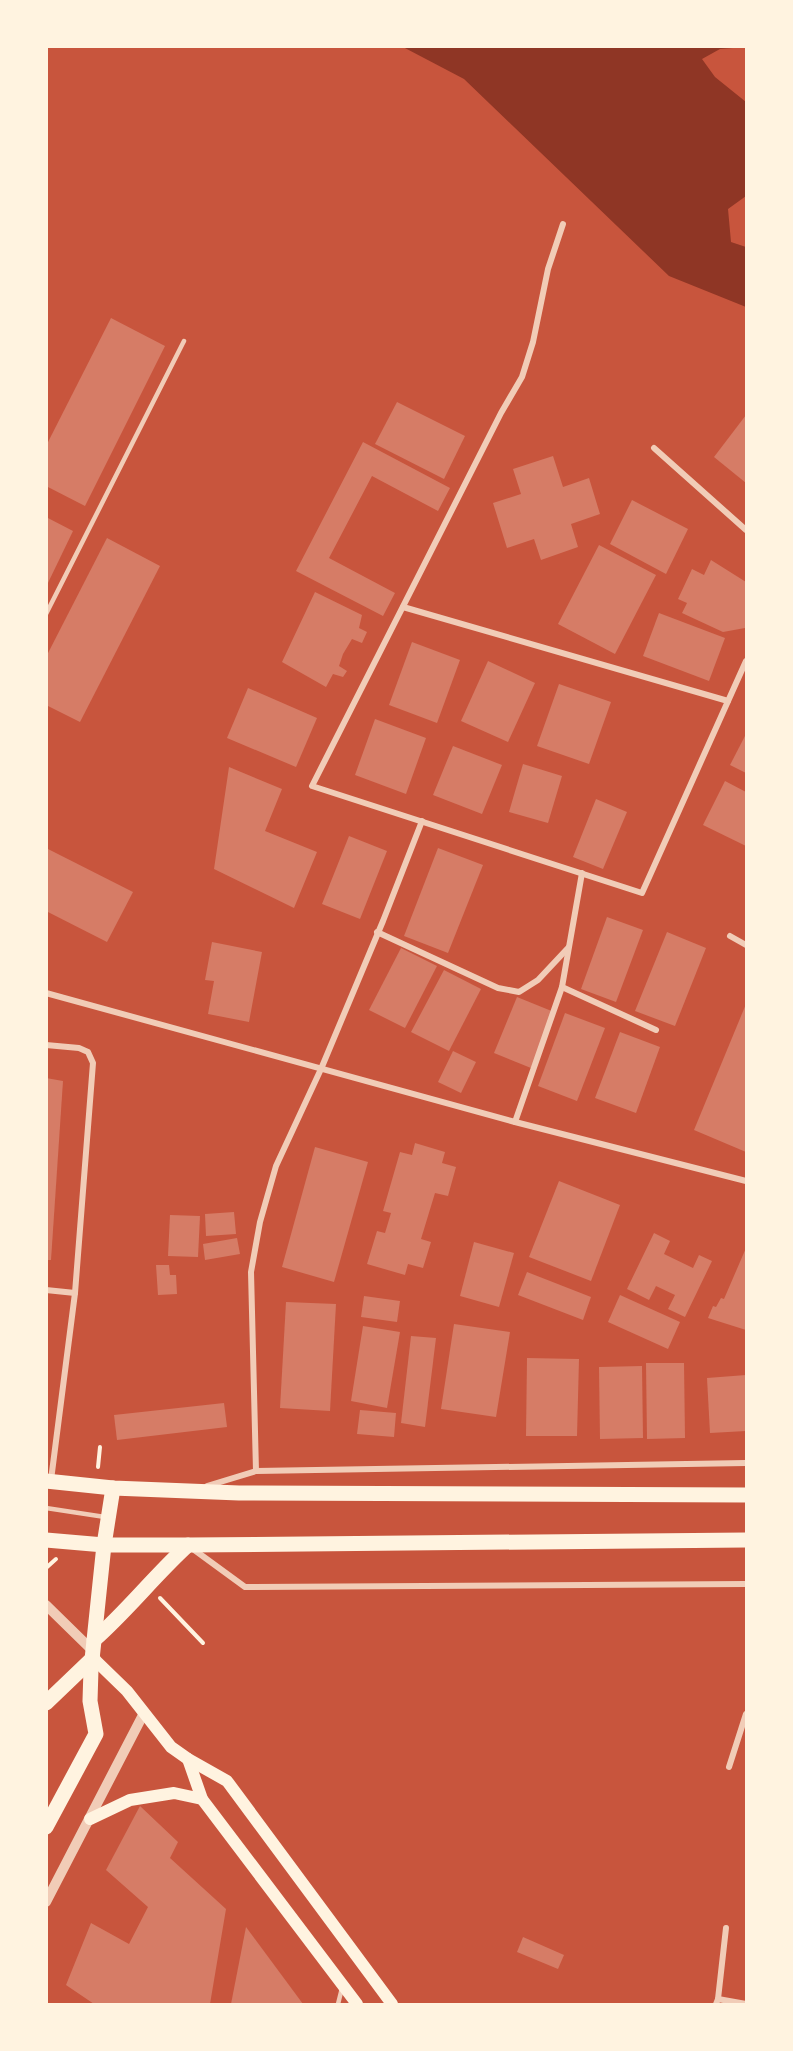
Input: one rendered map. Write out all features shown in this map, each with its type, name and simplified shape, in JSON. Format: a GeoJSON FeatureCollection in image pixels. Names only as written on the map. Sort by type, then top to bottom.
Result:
{"type":"FeatureCollection","features":[{"type":"Feature","properties":{"kind":"main road"},"geometry":{"type":"LineString","coordinates":[[49,1482],[113,1488],[239,1493],[747,1495]]}},
{"type":"Feature","properties":{"kind":"main road"},"geometry":{"type":"LineString","coordinates":[[46,1827],[96,1734],[90,1701],[104,1545],[113,1488]]}},
{"type":"Feature","properties":{"kind":"main road"},"geometry":{"type":"LineString","coordinates":[[46,1540],[104,1545],[747,1540]]}},
{"type":"Feature","properties":{"kind":"main road"},"geometry":{"type":"LineString","coordinates":[[46,1704],[166,1564],[188,1545]]}},
{"type":"Feature","properties":{"kind":"main road"},"geometry":{"type":"LineString","coordinates":[[94,1650],[171,1747],[227,1781],[392,2004]]}},
{"type":"Feature","properties":{"kind":"main road"},"geometry":{"type":"LineString","coordinates":[[188,1759],[202,1799],[357,2004]]}},
{"type":"Feature","properties":{"kind":"main road"},"geometry":{"type":"LineString","coordinates":[[90,1819],[130,1800],[174,1793],[202,1799]]}},
{"type":"Feature","properties":{"kind":"street"},"geometry":{"type":"LineString","coordinates":[[563,224],[548,269],[533,342],[522,377],[312,786],[642,893],[747,661]]}},
{"type":"Feature","properties":{"kind":"street"},"geometry":{"type":"LineString","coordinates":[[654,448],[747,530]]}},
{"type":"Feature","properties":{"kind":"street"},"geometry":{"type":"LineString","coordinates":[[403,607],[729,701]]}},
{"type":"Feature","properties":{"kind":"street"},"geometry":{"type":"LineString","coordinates":[[256,1471],[251,1272],[260,1222],[276,1166],[321,1070],[422,822]]}},
{"type":"Feature","properties":{"kind":"street"},"geometry":{"type":"LineString","coordinates":[[515,1122],[562,987],[582,873]]}},
{"type":"Feature","properties":{"kind":"street"},"geometry":{"type":"LineString","coordinates":[[378,932],[498,988],[519,992],[538,980],[568,947]]}},
{"type":"Feature","properties":{"kind":"street"},"geometry":{"type":"LineString","coordinates":[[730,936],[747,945]]}},
{"type":"Feature","properties":{"kind":"street"},"geometry":{"type":"LineString","coordinates":[[562,987],[656,1030]]}},
{"type":"Feature","properties":{"kind":"street"},"geometry":{"type":"LineString","coordinates":[[46,993],[321,1070],[747,1181]]}},
{"type":"Feature","properties":{"kind":"street"},"geometry":{"type":"LineString","coordinates":[[46,1045],[79,1048],[88,1052],[93,1063],[75,1293],[49,1482]]}},
{"type":"Feature","properties":{"kind":"street"},"geometry":{"type":"LineString","coordinates":[[46,1290],[75,1293]]}},
{"type":"Feature","properties":{"kind":"street"},"geometry":{"type":"LineString","coordinates":[[192,1491],[256,1471],[747,1463]]}},
{"type":"Feature","properties":{"kind":"street"},"geometry":{"type":"LineString","coordinates":[[188,1545],[245,1587],[747,1584]]}},
{"type":"Feature","properties":{"kind":"street"},"geometry":{"type":"LineString","coordinates":[[46,1605],[94,1650]]}},
{"type":"Feature","properties":{"kind":"street"},"geometry":{"type":"LineString","coordinates":[[46,1902],[144,1713]]}},
{"type":"Feature","properties":{"kind":"street"},"geometry":{"type":"LineString","coordinates":[[729,1767],[747,1714]]}},
{"type":"Feature","properties":{"kind":"street"},"geometry":{"type":"LineString","coordinates":[[726,1928],[717,2002],[747,2004]]}},
{"type":"Feature","properties":{"kind":"lane"},"geometry":{"type":"LineString","coordinates":[[46,614],[184,341]]}},
{"type":"Feature","properties":{"kind":"lane"},"geometry":{"type":"LineString","coordinates":[[46,1508],[108,1518]]}},
{"type":"Feature","properties":{"kind":"lane"},"geometry":{"type":"LineString","coordinates":[[338,2004],[343,1985]]}},
{"type":"Feature","properties":{"kind":"path"},"geometry":{"type":"LineString","coordinates":[[98,1464],[100,1447]]}},
{"type":"Feature","properties":{"kind":"path"},"geometry":{"type":"LineString","coordinates":[[46,1568],[64,1552]]}},
{"type":"Feature","properties":{"kind":"path"},"geometry":{"type":"LineString","coordinates":[[155,1594],[203,1643]]}},
{"type":"Feature","properties":{"kind":"shaded area"},"geometry":{"type":"Polygon","coordinates":[[[403,47],[746,47],[720,49],[702,59],[715,77],[746,102],[746,196],[728,209],[731,242],[746,247],[746,307],[669,276],[464,79],[403,47]]]}},
{"type":"Feature","properties":{"kind":"building"},"geometry":{"type":"Polygon","coordinates":[[[111,318],[165,346],[85,506],[46,486],[46,446],[111,318]]]}},
{"type":"Feature","properties":{"kind":"building"},"geometry":{"type":"Polygon","coordinates":[[[397,402],[465,436],[444,479],[375,444],[397,402]]]}},
{"type":"Feature","properties":{"kind":"building"},"geometry":{"type":"Polygon","coordinates":[[[746,415],[746,483],[714,457],[746,415]]]}},
{"type":"Feature","properties":{"kind":"building"},"geometry":{"type":"Polygon","coordinates":[[[363,442],[450,488],[438,511],[372,476],[329,558],[395,593],[383,616],[296,571],[363,442]]]}},
{"type":"Feature","properties":{"kind":"building"},"geometry":{"type":"Polygon","coordinates":[[[553,456],[563,487],[589,478],[600,514],[571,524],[578,547],[541,560],[534,539],[507,548],[493,503],[521,494],[513,469],[553,456]]]}},
{"type":"Feature","properties":{"kind":"building"},"geometry":{"type":"Polygon","coordinates":[[[632,500],[688,529],[666,574],[610,544],[632,500]]]}},
{"type":"Feature","properties":{"kind":"building"},"geometry":{"type":"Polygon","coordinates":[[[46,517],[73,531],[46,587],[46,517]]]}},
{"type":"Feature","properties":{"kind":"building"},"geometry":{"type":"Polygon","coordinates":[[[107,538],[160,566],[80,722],[46,705],[46,657],[107,538]]]}},
{"type":"Feature","properties":{"kind":"building"},"geometry":{"type":"Polygon","coordinates":[[[599,545],[656,575],[615,654],[558,624],[599,545]]]}},
{"type":"Feature","properties":{"kind":"building"},"geometry":{"type":"Polygon","coordinates":[[[711,560],[746,582],[745,628],[723,632],[682,613],[687,603],[678,599],[692,569],[704,575],[711,560]]]}},
{"type":"Feature","properties":{"kind":"building"},"geometry":{"type":"Polygon","coordinates":[[[315,592],[362,615],[359,628],[367,632],[362,643],[352,639],[339,666],[347,671],[343,677],[333,674],[326,687],[282,662],[315,592]]]}},
{"type":"Feature","properties":{"kind":"building"},"geometry":{"type":"Polygon","coordinates":[[[659,613],[725,638],[709,681],[643,656],[659,613]]]}},
{"type":"Feature","properties":{"kind":"building"},"geometry":{"type":"Polygon","coordinates":[[[412,642],[460,660],[437,723],[389,705],[412,642]]]}},
{"type":"Feature","properties":{"kind":"building"},"geometry":{"type":"Polygon","coordinates":[[[488,661],[535,683],[508,742],[461,721],[488,661]]]}},
{"type":"Feature","properties":{"kind":"building"},"geometry":{"type":"Polygon","coordinates":[[[559,684],[611,702],[589,764],[537,746],[559,684]]]}},
{"type":"Feature","properties":{"kind":"building"},"geometry":{"type":"Polygon","coordinates":[[[248,688],[317,718],[296,767],[227,738],[248,688]]]}},
{"type":"Feature","properties":{"kind":"building"},"geometry":{"type":"Polygon","coordinates":[[[375,719],[426,738],[406,794],[355,775],[375,719]]]}},
{"type":"Feature","properties":{"kind":"building"},"geometry":{"type":"Polygon","coordinates":[[[746,734],[746,773],[730,765],[746,734]]]}},
{"type":"Feature","properties":{"kind":"building"},"geometry":{"type":"Polygon","coordinates":[[[453,746],[502,765],[482,814],[433,795],[453,746]]]}},
{"type":"Feature","properties":{"kind":"building"},"geometry":{"type":"Polygon","coordinates":[[[523,764],[562,776],[548,823],[509,812],[523,764]]]}},
{"type":"Feature","properties":{"kind":"building"},"geometry":{"type":"Polygon","coordinates":[[[229,767],[282,789],[265,831],[317,852],[294,908],[214,869],[229,767]]]}},
{"type":"Feature","properties":{"kind":"building"},"geometry":{"type":"Polygon","coordinates":[[[725,781],[746,792],[746,846],[703,825],[725,781]]]}},
{"type":"Feature","properties":{"kind":"building"},"geometry":{"type":"Polygon","coordinates":[[[596,799],[627,812],[603,869],[573,857],[596,799]]]}},
{"type":"Feature","properties":{"kind":"building"},"geometry":{"type":"Polygon","coordinates":[[[349,836],[387,851],[360,919],[322,904],[349,836]]]}},
{"type":"Feature","properties":{"kind":"building"},"geometry":{"type":"Polygon","coordinates":[[[46,848],[133,892],[107,942],[46,911],[46,848]]]}},
{"type":"Feature","properties":{"kind":"building"},"geometry":{"type":"Polygon","coordinates":[[[438,848],[483,865],[448,953],[404,936],[438,848]]]}},
{"type":"Feature","properties":{"kind":"building"},"geometry":{"type":"Polygon","coordinates":[[[607,917],[643,930],[616,1002],[581,989],[607,917]]]}},
{"type":"Feature","properties":{"kind":"building"},"geometry":{"type":"Polygon","coordinates":[[[667,932],[706,948],[675,1026],[635,1011],[667,932]]]}},
{"type":"Feature","properties":{"kind":"building"},"geometry":{"type":"Polygon","coordinates":[[[212,942],[262,952],[249,1022],[208,1014],[214,981],[205,980],[212,942]]]}},
{"type":"Feature","properties":{"kind":"building"},"geometry":{"type":"Polygon","coordinates":[[[401,948],[437,966],[405,1028],[369,1010],[401,948]]]}},
{"type":"Feature","properties":{"kind":"building"},"geometry":{"type":"Polygon","coordinates":[[[444,970],[481,989],[449,1051],[411,1032],[444,970]]]}},
{"type":"Feature","properties":{"kind":"building"},"geometry":{"type":"Polygon","coordinates":[[[517,997],[554,1012],[531,1068],[494,1053],[517,997]]]}},
{"type":"Feature","properties":{"kind":"building"},"geometry":{"type":"Polygon","coordinates":[[[746,1004],[746,1152],[694,1130],[746,1004]]]}},
{"type":"Feature","properties":{"kind":"building"},"geometry":{"type":"Polygon","coordinates":[[[565,1013],[605,1028],[577,1101],[538,1086],[565,1013]]]}},
{"type":"Feature","properties":{"kind":"building"},"geometry":{"type":"Polygon","coordinates":[[[620,1032],[660,1047],[636,1113],[595,1098],[620,1032]]]}},
{"type":"Feature","properties":{"kind":"building"},"geometry":{"type":"Polygon","coordinates":[[[453,1051],[476,1062],[461,1093],[438,1082],[453,1051]]]}},
{"type":"Feature","properties":{"kind":"building"},"geometry":{"type":"Polygon","coordinates":[[[46,1078],[63,1081],[51,1260],[46,1260],[46,1078]]]}},
{"type":"Feature","properties":{"kind":"building"},"geometry":{"type":"Polygon","coordinates":[[[415,1143],[445,1152],[442,1163],[456,1167],[448,1196],[435,1193],[421,1239],[431,1242],[423,1268],[408,1264],[405,1275],[367,1264],[377,1231],[385,1233],[391,1213],[383,1211],[400,1152],[412,1155],[415,1143]]]}},
{"type":"Feature","properties":{"kind":"building"},"geometry":{"type":"Polygon","coordinates":[[[315,1147],[368,1162],[334,1282],[282,1267],[315,1147]]]}},
{"type":"Feature","properties":{"kind":"building"},"geometry":{"type":"Polygon","coordinates":[[[559,1181],[620,1205],[591,1281],[529,1257],[559,1181]]]}},
{"type":"Feature","properties":{"kind":"building"},"geometry":{"type":"Polygon","coordinates":[[[234,1212],[236,1234],[206,1236],[205,1214],[234,1212]]]}},
{"type":"Feature","properties":{"kind":"building"},"geometry":{"type":"Polygon","coordinates":[[[170,1215],[200,1216],[198,1257],[168,1256],[170,1215]]]}},
{"type":"Feature","properties":{"kind":"building"},"geometry":{"type":"Polygon","coordinates":[[[654,1233],[670,1241],[664,1254],[693,1268],[699,1255],[712,1261],[685,1317],[668,1309],[675,1295],[656,1286],[649,1300],[627,1289],[654,1233]]]}},
{"type":"Feature","properties":{"kind":"building"},"geometry":{"type":"Polygon","coordinates":[[[237,1238],[240,1254],[205,1260],[203,1244],[237,1238]]]}},
{"type":"Feature","properties":{"kind":"building"},"geometry":{"type":"Polygon","coordinates":[[[474,1242],[514,1253],[499,1307],[460,1296],[474,1242]]]}},
{"type":"Feature","properties":{"kind":"building"},"geometry":{"type":"Polygon","coordinates":[[[746,1248],[746,1330],[708,1318],[713,1306],[716,1307],[721,1298],[724,1299],[746,1248]]]}},
{"type":"Feature","properties":{"kind":"building"},"geometry":{"type":"Polygon","coordinates":[[[156,1265],[169,1265],[170,1275],[176,1275],[177,1294],[158,1295],[156,1265]]]}},
{"type":"Feature","properties":{"kind":"building"},"geometry":{"type":"Polygon","coordinates":[[[527,1272],[591,1297],[583,1320],[518,1295],[527,1272]]]}},
{"type":"Feature","properties":{"kind":"building"},"geometry":{"type":"Polygon","coordinates":[[[620,1295],[680,1322],[668,1349],[608,1322],[620,1295]]]}},
{"type":"Feature","properties":{"kind":"building"},"geometry":{"type":"Polygon","coordinates":[[[364,1296],[400,1301],[397,1322],[361,1317],[364,1296]]]}},
{"type":"Feature","properties":{"kind":"building"},"geometry":{"type":"Polygon","coordinates":[[[286,1302],[336,1304],[330,1411],[280,1408],[286,1302]]]}},
{"type":"Feature","properties":{"kind":"building"},"geometry":{"type":"Polygon","coordinates":[[[454,1324],[510,1332],[496,1417],[441,1409],[454,1324]]]}},
{"type":"Feature","properties":{"kind":"building"},"geometry":{"type":"Polygon","coordinates":[[[363,1326],[400,1332],[387,1408],[351,1401],[363,1326]]]}},
{"type":"Feature","properties":{"kind":"building"},"geometry":{"type":"Polygon","coordinates":[[[411,1336],[436,1338],[425,1427],[401,1423],[411,1336]]]}},
{"type":"Feature","properties":{"kind":"building"},"geometry":{"type":"Polygon","coordinates":[[[527,1358],[579,1359],[577,1436],[526,1436],[527,1358]]]}},
{"type":"Feature","properties":{"kind":"building"},"geometry":{"type":"Polygon","coordinates":[[[646,1363],[684,1363],[685,1438],[647,1439],[646,1363]]]}},
{"type":"Feature","properties":{"kind":"building"},"geometry":{"type":"Polygon","coordinates":[[[642,1366],[643,1438],[600,1439],[599,1367],[642,1366]]]}},
{"type":"Feature","properties":{"kind":"building"},"geometry":{"type":"Polygon","coordinates":[[[746,1375],[746,1431],[710,1433],[707,1378],[746,1375]]]}},
{"type":"Feature","properties":{"kind":"building"},"geometry":{"type":"Polygon","coordinates":[[[224,1403],[227,1427],[117,1440],[114,1415],[224,1403]]]}},
{"type":"Feature","properties":{"kind":"building"},"geometry":{"type":"Polygon","coordinates":[[[360,1410],[396,1413],[394,1437],[357,1434],[360,1410]]]}},
{"type":"Feature","properties":{"kind":"building"},"geometry":{"type":"Polygon","coordinates":[[[140,1806],[178,1842],[170,1858],[226,1909],[210,2004],[94,2004],[66,1985],[91,1923],[129,1944],[148,1907],[106,1870],[140,1806]]]}},
{"type":"Feature","properties":{"kind":"building"},"geometry":{"type":"Polygon","coordinates":[[[246,1927],[303,2004],[231,2004],[246,1927]]]}},
{"type":"Feature","properties":{"kind":"building"},"geometry":{"type":"Polygon","coordinates":[[[523,1937],[564,1955],[558,1969],[517,1952],[523,1937]]]}}]}
